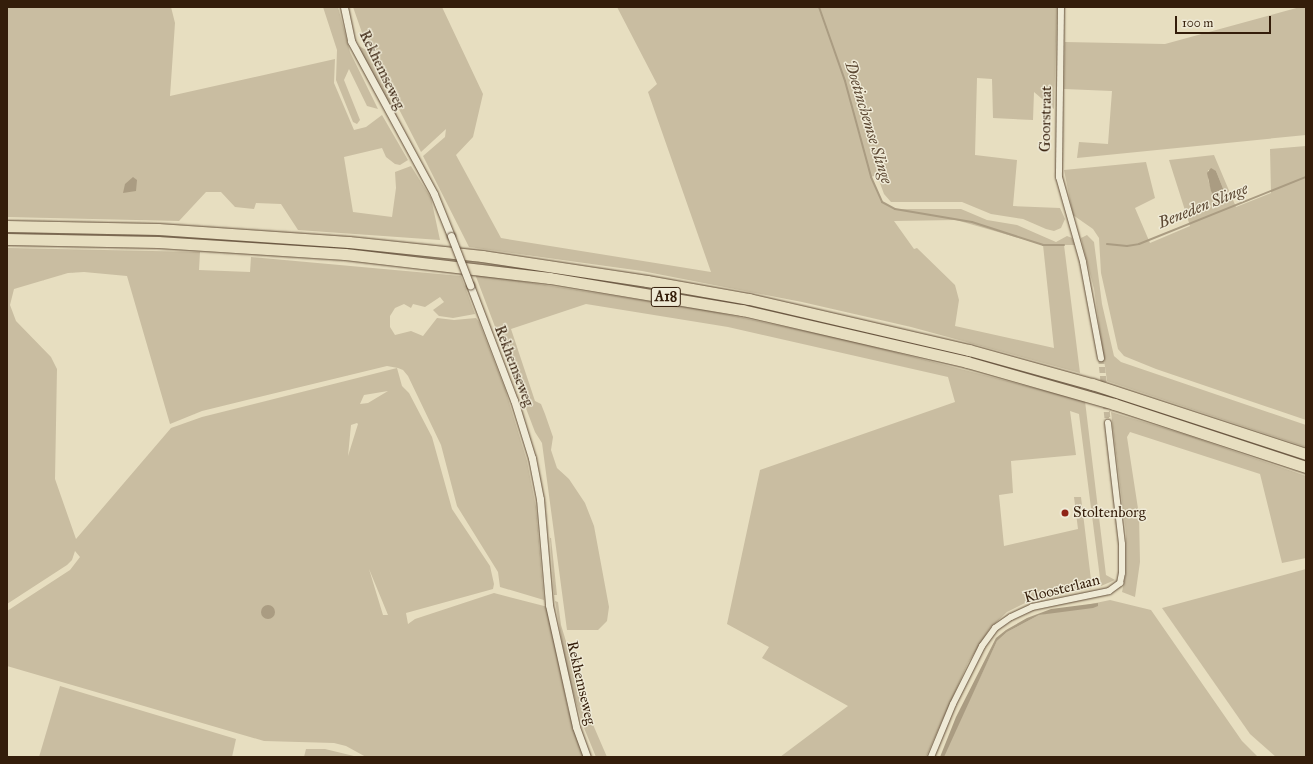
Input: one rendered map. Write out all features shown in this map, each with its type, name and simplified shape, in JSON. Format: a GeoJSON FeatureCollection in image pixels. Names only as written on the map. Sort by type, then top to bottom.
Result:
{"type":"FeatureCollection","features":[{"type":"Feature","properties":{"kind":"highway","name":"A18"},"geometry":{"type":"LineString","coordinates":[[7,226],[158,229],[349,242],[496,258],[647,281],[749,299],[970,350],[1092,384],[1306,454]]}},
{"type":"Feature","properties":{"kind":"highway","name":"A18"},"geometry":{"type":"LineString","coordinates":[[7,239],[158,242],[345,254],[550,278],[712,305],[846,332],[967,362],[1114,404],[1306,467]]}},
{"type":"Feature","properties":{"kind":"street","name":"Rekhemseweg"},"geometry":{"type":"LineString","coordinates":[[344,7],[351,41],[434,194],[514,400],[532,458],[540,499],[550,604],[576,727],[587,757]]}},
{"type":"Feature","properties":{"kind":"street","name":"Goorstraat"},"geometry":{"type":"LineString","coordinates":[[1062,7],[1058,177],[1074,228],[1090,291],[1101,358]]}},
{"type":"Feature","properties":{"kind":"street","name":"Kloosterlaan"},"geometry":{"type":"LineString","coordinates":[[931,757],[953,704],[982,646],[995,628],[1011,617],[1032,607],[1109,591],[1120,582],[1122,573],[1122,544],[1108,423]]}},
{"type":"Feature","properties":{"kind":"shaded area"},"geometry":{"type":"Polygon","coordinates":[[[7,7],[171,7],[175,23],[170,96],[335,59],[334,83],[354,130],[366,127],[382,115],[408,160],[400,165],[395,164],[386,157],[382,148],[344,157],[353,212],[392,217],[396,188],[395,172],[411,166],[431,198],[440,240],[298,230],[281,204],[256,203],[254,209],[235,207],[221,192],[206,192],[179,221],[7,217],[7,7]]]}},
{"type":"Feature","properties":{"kind":"shaded area"},"geometry":{"type":"Polygon","coordinates":[[[323,7],[338,7],[350,52],[378,109],[367,106],[349,69],[344,80],[360,120],[357,124],[353,122],[336,80],[337,50],[323,7]]]}},
{"type":"Feature","properties":{"kind":"shaded area"},"geometry":{"type":"Polygon","coordinates":[[[353,7],[442,7],[483,94],[473,137],[456,155],[501,238],[711,272],[648,92],[657,84],[617,7],[1057,7],[1054,109],[1034,92],[1033,120],[993,118],[992,79],[977,78],[975,155],[1017,160],[1013,206],[1060,208],[1065,219],[1061,228],[1054,231],[1046,229],[1023,219],[991,214],[962,202],[891,202],[884,194],[877,175],[871,177],[882,202],[895,209],[961,209],[987,220],[1017,225],[1056,242],[1067,236],[1072,238],[1075,245],[1064,245],[1080,373],[911,327],[802,302],[642,271],[469,247],[423,156],[445,137],[446,129],[421,152],[367,47],[353,7]],[[956,220],[894,221],[914,249],[917,248],[955,285],[959,300],[955,326],[1054,348],[1043,245],[956,220]]]}},
{"type":"Feature","properties":{"kind":"shaded area"},"geometry":{"type":"Polygon","coordinates":[[[1300,7],[1306,7],[1306,135],[1077,158],[1079,142],[1108,144],[1112,91],[1064,89],[1065,42],[1165,44],[1300,7]]]}},
{"type":"Feature","properties":{"kind":"shaded area"},"geometry":{"type":"Polygon","coordinates":[[[359,46],[366,50],[394,107],[405,139],[366,67],[359,46]]]}},
{"type":"Feature","properties":{"kind":"shaded area"},"geometry":{"type":"Polygon","coordinates":[[[1306,146],[1306,420],[1156,369],[1124,356],[1118,349],[1101,273],[1099,238],[1093,229],[1073,215],[1064,170],[1146,162],[1155,198],[1135,208],[1150,243],[1190,226],[1169,160],[1214,155],[1236,207],[1271,193],[1270,149],[1306,146]],[[1208,170],[1208,180],[1215,198],[1225,201],[1226,196],[1216,171],[1208,170]]]}},
{"type":"Feature","properties":{"kind":"shaded area"},"geometry":{"type":"Polygon","coordinates":[[[1211,168],[1216,171],[1226,196],[1223,202],[1217,202],[1211,191],[1207,173],[1211,168]]]}},
{"type":"Feature","properties":{"kind":"shaded area"},"geometry":{"type":"Polygon","coordinates":[[[133,177],[137,180],[136,191],[123,193],[125,184],[133,177]]]}},
{"type":"Feature","properties":{"kind":"shaded area"},"geometry":{"type":"Polygon","coordinates":[[[1087,235],[1094,242],[1102,304],[1114,356],[1121,362],[1306,425],[1306,447],[1107,381],[1094,289],[1081,238],[1087,235]]]}},
{"type":"Feature","properties":{"kind":"shaded area"},"geometry":{"type":"Polygon","coordinates":[[[7,248],[200,252],[199,270],[250,272],[251,257],[461,276],[475,314],[453,318],[439,316],[433,310],[444,302],[440,297],[425,307],[413,304],[411,308],[404,304],[395,308],[390,316],[390,327],[395,335],[411,331],[423,336],[437,318],[454,320],[476,318],[479,322],[505,389],[527,461],[536,507],[544,600],[500,587],[498,572],[457,506],[441,445],[408,376],[403,370],[398,368],[387,366],[202,411],[170,424],[127,276],[84,272],[68,273],[14,289],[10,305],[16,321],[51,357],[57,369],[55,479],[76,539],[171,428],[202,417],[397,368],[402,386],[409,393],[432,437],[452,509],[490,566],[494,584],[493,589],[406,613],[408,624],[415,619],[494,593],[548,607],[568,709],[584,757],[366,757],[346,746],[334,743],[264,741],[7,666],[7,611],[70,570],[80,557],[75,551],[72,560],[67,565],[7,604],[7,248]],[[388,391],[364,395],[360,404],[368,403],[388,391]],[[358,424],[351,425],[348,456],[358,424]],[[369,569],[383,615],[388,615],[369,569]]]}},
{"type":"Feature","properties":{"kind":"shaded area"},"geometry":{"type":"Polygon","coordinates":[[[475,274],[705,310],[844,339],[1085,401],[1106,575],[1115,580],[1101,586],[1079,414],[1070,411],[1076,455],[1011,461],[1013,493],[999,495],[1004,546],[1078,529],[1074,497],[1081,497],[1092,588],[1027,602],[1007,612],[990,628],[968,663],[926,757],[780,757],[848,706],[762,658],[769,647],[727,624],[760,470],[955,402],[948,377],[728,327],[586,304],[511,329],[535,401],[541,404],[553,437],[551,450],[557,468],[569,479],[585,503],[594,526],[609,607],[607,621],[598,630],[567,630],[542,443],[535,432],[475,274]]]}},
{"type":"Feature","properties":{"kind":"shaded area"},"geometry":{"type":"Polygon","coordinates":[[[1111,412],[1187,435],[1306,476],[1306,558],[1282,563],[1260,474],[1130,432],[1127,437],[1139,515],[1140,562],[1135,597],[1122,592],[1126,573],[1126,533],[1111,412]]]}},
{"type":"Feature","properties":{"kind":"shaded area"},"geometry":{"type":"Polygon","coordinates":[[[551,538],[557,595],[554,595],[551,538]]]}},
{"type":"Feature","properties":{"kind":"shaded area"},"geometry":{"type":"Polygon","coordinates":[[[1306,569],[1306,757],[1276,757],[1250,734],[1162,608],[1306,569]]]}},
{"type":"Feature","properties":{"kind":"shaded area"},"geometry":{"type":"Polygon","coordinates":[[[1110,600],[1151,610],[1242,741],[1258,757],[943,757],[997,641],[1007,632],[1039,615],[1110,600]]]}},
{"type":"Feature","properties":{"kind":"shaded area"},"geometry":{"type":"Polygon","coordinates":[[[555,601],[558,602],[561,625],[588,713],[607,757],[596,757],[582,723],[567,671],[555,601]]]}},
{"type":"Feature","properties":{"kind":"shaded area"},"geometry":{"type":"Polygon","coordinates":[[[1098,603],[1098,606],[1093,608],[1039,615],[1007,632],[997,641],[944,757],[940,757],[956,717],[996,638],[1006,630],[1027,618],[1051,609],[1098,603]]]}},
{"type":"Feature","properties":{"kind":"shaded area"},"geometry":{"type":"Polygon","coordinates":[[[268,605],[273,607],[275,612],[273,617],[268,619],[263,617],[261,612],[263,607],[268,605]]]}},
{"type":"Feature","properties":{"kind":"shaded area"},"geometry":{"type":"Polygon","coordinates":[[[60,686],[236,739],[232,757],[39,757],[60,686]]]}},
{"type":"Feature","properties":{"kind":"shaded area"},"geometry":{"type":"Polygon","coordinates":[[[306,749],[325,749],[358,757],[304,757],[306,749]]]}},
{"type":"Feature","properties":{"kind":"waterway","name":"Doetinchemse Slinge"},"geometry":{"type":"LineString","coordinates":[[819,7],[845,81],[871,177],[882,202],[895,209],[972,222],[1043,245],[1064,245]]}},
{"type":"Feature","properties":{"kind":"waterway","name":"Beneden Slinge"},"geometry":{"type":"LineString","coordinates":[[1107,244],[1127,246],[1139,244],[1306,177]]}},
{"type":"Feature","properties":{"kind":"tunnel"},"geometry":{"type":"LineString","coordinates":[[1101,358],[1108,423]]}},
{"type":"Feature","properties":{"kind":"place","name":"Stoltenborg"},"geometry":{"type":"Point","coordinates":[1065,513]}}]}
